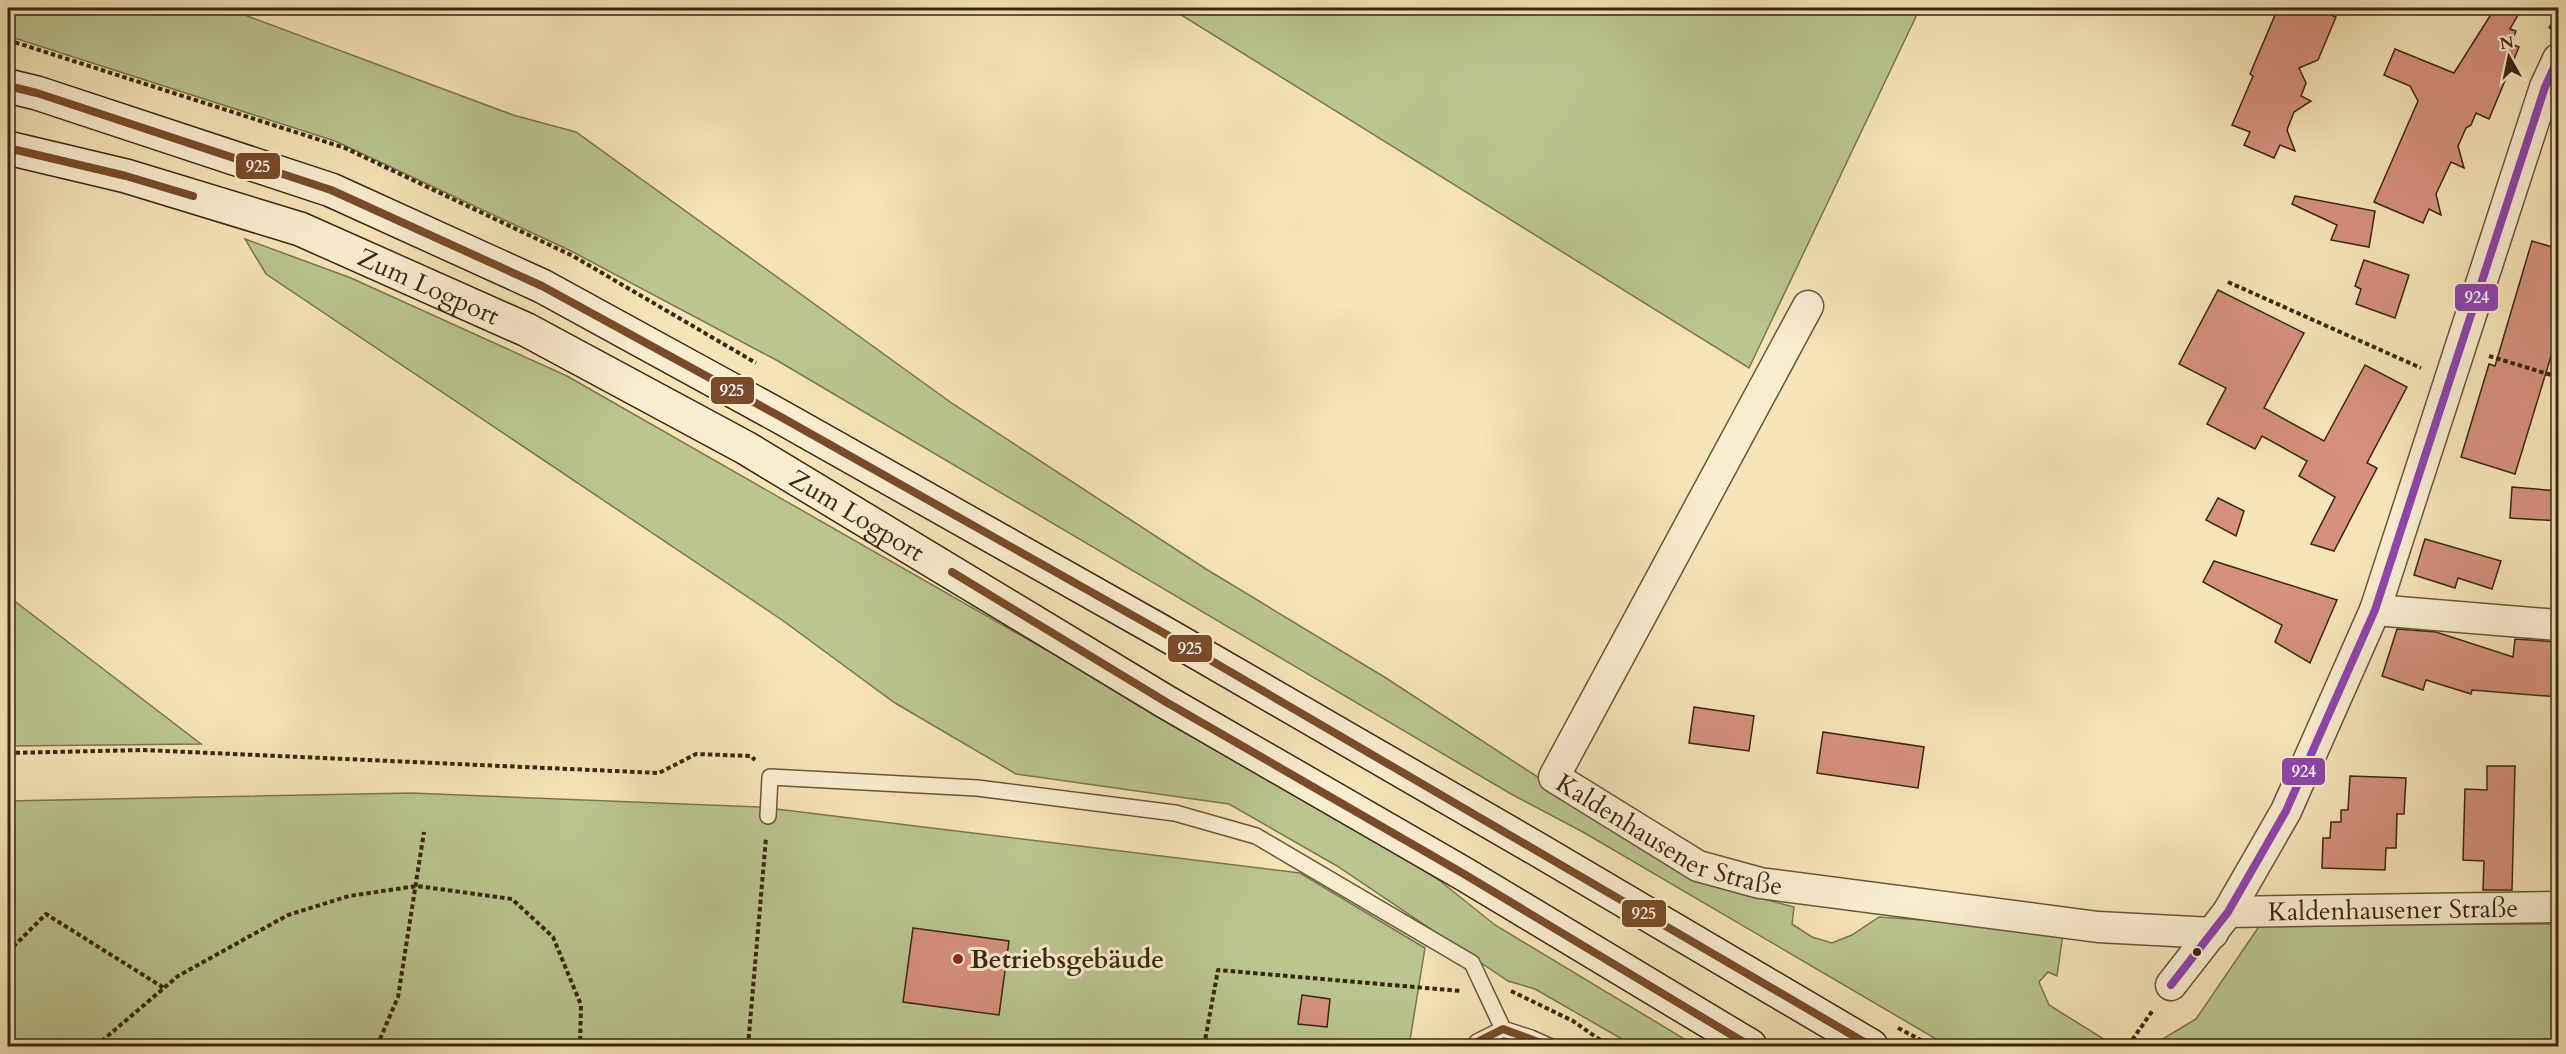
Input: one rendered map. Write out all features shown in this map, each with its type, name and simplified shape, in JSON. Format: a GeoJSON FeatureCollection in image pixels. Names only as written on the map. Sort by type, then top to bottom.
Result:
{"type":"FeatureCollection","features":[{"type":"Feature","properties":{"kind":"main road","name":"Zum Logport"},"geometry":{"type":"LineString","coordinates":[[8,86],[37,93],[331,190],[542,285],[1151,626],[1537,849],[1871,1047]]}},
{"type":"Feature","properties":{"kind":"main road","name":"Zum Logport"},"geometry":{"type":"LineString","coordinates":[[8,148],[126,176],[300,229],[528,330],[746,448],[1166,702],[1464,874],[1750,1047]]}},
{"type":"Feature","properties":{"kind":"street"},"geometry":{"type":"LineString","coordinates":[[2171,985],[2220,923],[2286,811],[2375,610],[2545,87],[2559,58]]}},
{"type":"Feature","properties":{"kind":"street","name":"Kaldenhausener Straße"},"geometry":{"type":"LineString","coordinates":[[1808,306],[1554,777],[1698,866],[1760,884],[2098,927],[2559,907]]}},
{"type":"Feature","properties":{"kind":"street"},"geometry":{"type":"LineString","coordinates":[[2375,610],[2559,625]]}},
{"type":"Feature","properties":{"kind":"lane"},"geometry":{"type":"LineString","coordinates":[[768,816],[770,777],[977,788],[1176,813],[1256,836],[1472,963],[1503,1029],[1549,1047]]}},
{"type":"Feature","properties":{"kind":"lane"},"geometry":{"type":"LineString","coordinates":[[1475,1047],[1478,1042],[1503,1029]]}},
{"type":"Feature","properties":{"kind":"path"},"geometry":{"type":"LineString","coordinates":[[2228,282],[2449,380]]}},
{"type":"Feature","properties":{"kind":"path"},"geometry":{"type":"LineString","coordinates":[[2460,346],[2559,377]]}},
{"type":"Feature","properties":{"kind":"path"},"geometry":{"type":"LineString","coordinates":[[8,753],[144,750],[659,773],[696,754],[751,756],[770,777]]}},
{"type":"Feature","properties":{"kind":"path"},"geometry":{"type":"LineString","coordinates":[[748,1047],[768,816]]}},
{"type":"Feature","properties":{"kind":"path"},"geometry":{"type":"LineString","coordinates":[[377,1047],[398,997],[424,832]]}},
{"type":"Feature","properties":{"kind":"path"},"geometry":{"type":"LineString","coordinates":[[96,1047],[178,976],[288,915],[349,896],[417,886],[435,886],[512,899],[553,937],[581,1005],[580,1047]]}},
{"type":"Feature","properties":{"kind":"path"},"geometry":{"type":"LineString","coordinates":[[8,952],[46,914],[164,988]]}},
{"type":"Feature","properties":{"kind":"path"},"geometry":{"type":"LineString","coordinates":[[8,940],[15,945]]}},
{"type":"Feature","properties":{"kind":"path"},"geometry":{"type":"LineString","coordinates":[[1204,1047],[1218,970],[1471,992],[1496,985],[1528,997],[1573,1022],[1609,1047]]}},
{"type":"Feature","properties":{"kind":"path"},"geometry":{"type":"LineString","coordinates":[[2128,1047],[2171,985]]}},
{"type":"Feature","properties":{"kind":"green space"},"geometry":{"type":"Polygon","coordinates":[[[8,8],[226,8],[513,115],[576,132],[953,404],[1206,569],[1386,678],[1606,819],[1748,895],[1794,907],[1792,924],[1812,937],[1832,943],[1852,935],[1879,917],[1995,925],[2063,933],[2057,976],[2048,972],[2039,982],[2049,1005],[2115,1046],[1986,1046],[1977,1042],[1948,1046],[1583,832],[1511,794],[778,361],[571,251],[335,141],[8,36],[8,8]]]}},
{"type":"Feature","properties":{"kind":"green space"},"geometry":{"type":"Polygon","coordinates":[[[1170,8],[1920,8],[1749,368],[1170,8]]]}},
{"type":"Feature","properties":{"kind":"green space"},"geometry":{"type":"Polygon","coordinates":[[[245,239],[351,278],[567,376],[1333,814],[1439,880],[1495,925],[1696,1046],[1634,1046],[1535,989],[1508,981],[1337,866],[1229,804],[1016,774],[895,703],[782,620],[266,274],[245,239]]]}},
{"type":"Feature","properties":{"kind":"green space"},"geometry":{"type":"Polygon","coordinates":[[[8,596],[201,744],[8,746],[8,596]]]}},
{"type":"Feature","properties":{"kind":"green space"},"geometry":{"type":"Polygon","coordinates":[[[411,793],[759,807],[1300,873],[1425,948],[1409,1046],[8,1046],[8,801],[411,793]]]}},
{"type":"Feature","properties":{"kind":"green space"},"geometry":{"type":"Polygon","coordinates":[[[2558,924],[2558,1046],[2151,1046],[2196,1019],[2260,925],[2558,924]]]}},
{"type":"Feature","properties":{"kind":"building"},"geometry":{"type":"Polygon","coordinates":[[[2278,8],[2314,8],[2336,17],[2318,60],[2299,68],[2306,83],[2301,96],[2311,101],[2294,112],[2287,130],[2295,151],[2280,145],[2274,158],[2244,145],[2250,132],[2232,125],[2253,76],[2250,74],[2278,8]]]}},
{"type":"Feature","properties":{"kind":"building"},"geometry":{"type":"Polygon","coordinates":[[[2495,8],[2522,8],[2510,29],[2516,31],[2511,44],[2519,47],[2489,119],[2476,113],[2471,125],[2466,128],[2458,146],[2464,168],[2451,162],[2436,194],[2441,215],[2429,209],[2423,223],[2374,202],[2418,101],[2410,86],[2384,75],[2395,49],[2454,73],[2495,8]]]}},
{"type":"Feature","properties":{"kind":"building"},"geometry":{"type":"Polygon","coordinates":[[[2295,196],[2375,211],[2369,247],[2331,240],[2337,225],[2292,204],[2295,196]]]}},
{"type":"Feature","properties":{"kind":"building"},"geometry":{"type":"Polygon","coordinates":[[[2532,241],[2559,249],[2559,355],[2552,353],[2515,474],[2461,457],[2489,364],[2495,366],[2532,241]]]}},
{"type":"Feature","properties":{"kind":"building"},"geometry":{"type":"Polygon","coordinates":[[[2364,260],[2409,275],[2395,318],[2356,304],[2361,289],[2355,286],[2364,260]]]}},
{"type":"Feature","properties":{"kind":"building"},"geometry":{"type":"Polygon","coordinates":[[[2218,290],[2304,333],[2264,408],[2324,441],[2365,365],[2407,387],[2367,463],[2377,468],[2334,551],[2311,544],[2335,497],[2299,476],[2307,461],[2262,436],[2255,449],[2207,424],[2226,388],[2179,364],[2218,290]]]}},
{"type":"Feature","properties":{"kind":"building"},"geometry":{"type":"Polygon","coordinates":[[[2512,487],[2559,491],[2559,521],[2510,518],[2512,487]]]}},
{"type":"Feature","properties":{"kind":"building"},"geometry":{"type":"Polygon","coordinates":[[[2218,498],[2244,511],[2236,536],[2206,520],[2218,498]]]}},
{"type":"Feature","properties":{"kind":"building"},"geometry":{"type":"Polygon","coordinates":[[[2425,539],[2501,561],[2492,589],[2458,578],[2455,588],[2414,575],[2425,539]]]}},
{"type":"Feature","properties":{"kind":"building"},"geometry":{"type":"Polygon","coordinates":[[[2214,561],[2337,600],[2310,663],[2275,642],[2282,625],[2203,582],[2214,561]]]}},
{"type":"Feature","properties":{"kind":"building"},"geometry":{"type":"Polygon","coordinates":[[[2397,629],[2436,632],[2513,657],[2515,639],[2559,642],[2559,697],[2472,690],[2471,694],[2426,680],[2423,690],[2382,676],[2397,629]]]}},
{"type":"Feature","properties":{"kind":"building"},"geometry":{"type":"Polygon","coordinates":[[[1694,707],[1754,716],[1749,751],[1689,743],[1694,707]]]}},
{"type":"Feature","properties":{"kind":"building"},"geometry":{"type":"Polygon","coordinates":[[[1823,732],[1924,747],[1918,788],[1817,773],[1823,732]]]}},
{"type":"Feature","properties":{"kind":"building"},"geometry":{"type":"Polygon","coordinates":[[[2487,766],[2515,766],[2512,890],[2483,890],[2484,861],[2463,860],[2465,789],[2487,790],[2487,766]]]}},
{"type":"Feature","properties":{"kind":"building"},"geometry":{"type":"Polygon","coordinates":[[[2350,776],[2406,778],[2404,814],[2397,814],[2396,848],[2386,848],[2385,870],[2322,868],[2323,838],[2330,838],[2331,822],[2341,822],[2341,810],[2348,810],[2350,776]]]}},
{"type":"Feature","properties":{"kind":"building","name":"Betriebsgebäude"},"geometry":{"type":"Polygon","coordinates":[[[913,928],[1009,941],[999,1015],[903,1002],[913,928]]]}},
{"type":"Feature","properties":{"kind":"building"},"geometry":{"type":"Polygon","coordinates":[[[1302,995],[1330,999],[1327,1027],[1298,1024],[1302,995]]]}},
{"type":"Feature","properties":{"kind":"transit line","name":"924"},"geometry":{"type":"LineString","coordinates":[[2171,985],[2228,912],[2286,811],[2375,610],[2545,87],[2558,59]]}},
{"type":"Feature","properties":{"kind":"transit line","name":"925"},"geometry":{"type":"LineString","coordinates":[[8,86],[37,93],[331,190],[542,286],[781,417],[1162,632],[1871,1046]]}},
{"type":"Feature","properties":{"kind":"transit line","name":"925"},"geometry":{"type":"LineString","coordinates":[[8,148],[126,176],[193,196]]}},
{"type":"Feature","properties":{"kind":"transit line","name":"925"},"geometry":{"type":"LineString","coordinates":[[952,572],[1166,702],[1464,874],[1750,1046]]}},
{"type":"Feature","properties":{"kind":"transit line","name":"925"},"geometry":{"type":"LineString","coordinates":[[1475,1046],[1477,1042],[1503,1029],[1549,1046]]}},
{"type":"Feature","properties":{"kind":"place","name":"Betriebsgebäude"},"geometry":{"type":"Point","coordinates":[958,959]}}]}
